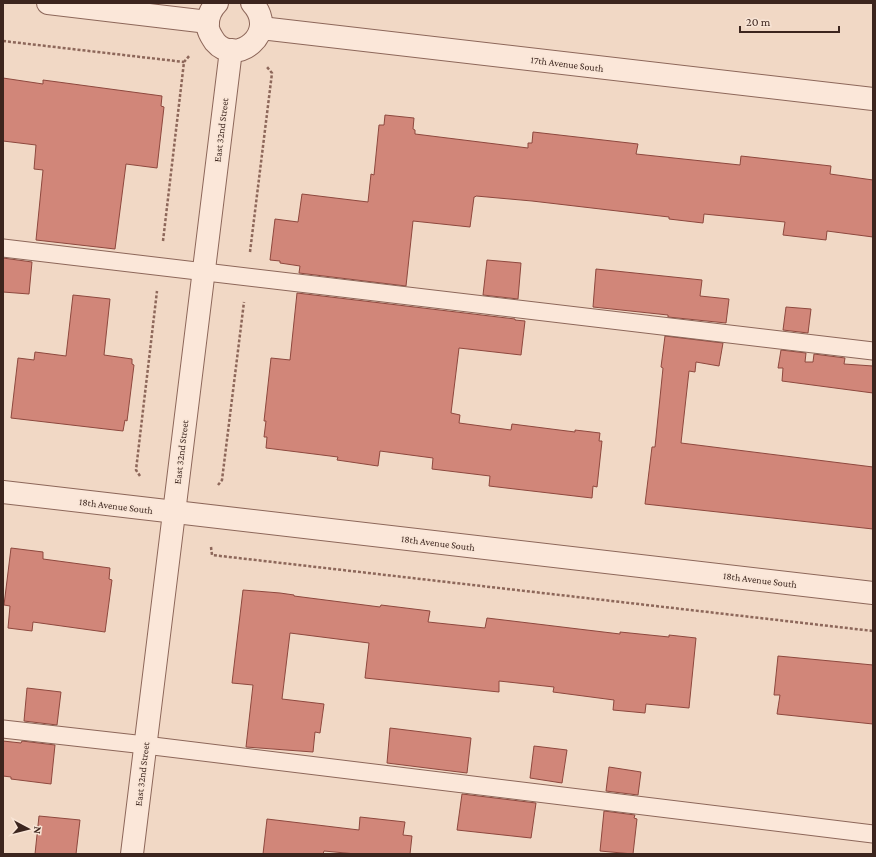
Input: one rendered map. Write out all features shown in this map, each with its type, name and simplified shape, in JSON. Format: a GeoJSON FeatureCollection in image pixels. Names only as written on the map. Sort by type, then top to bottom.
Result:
{"type":"FeatureCollection","features":[{"type":"Feature","properties":{"kind":"street"},"geometry":{"type":"LineString","coordinates":[[48,3],[212,13],[210,36],[217,44],[225,49],[231,50],[242,49],[251,45],[256,40],[261,28],[261,18],[260,14],[252,3]]}},
{"type":"Feature","properties":{"kind":"street","name":"17th Avenue South"},"geometry":{"type":"LineString","coordinates":[[261,28],[873,99]]}},
{"type":"Feature","properties":{"kind":"street","name":"East 32nd Street"},"geometry":{"type":"LineString","coordinates":[[132,854],[231,50]]}},
{"type":"Feature","properties":{"kind":"street","name":"18th Avenue South"},"geometry":{"type":"LineString","coordinates":[[3,492],[873,593]]}},
{"type":"Feature","properties":{"kind":"lane"},"geometry":{"type":"LineString","coordinates":[[3,248],[203,273],[873,351]]}},
{"type":"Feature","properties":{"kind":"lane"},"geometry":{"type":"LineString","coordinates":[[3,729],[145,744],[873,834]]}},
{"type":"Feature","properties":{"kind":"path"},"geometry":{"type":"LineString","coordinates":[[3,41],[184,62]]}},
{"type":"Feature","properties":{"kind":"path"},"geometry":{"type":"LineString","coordinates":[[211,547],[212,555],[873,631]]}},
{"type":"Feature","properties":{"kind":"building"},"geometry":{"type":"Polygon","coordinates":[[[3,78],[43,84],[43,80],[162,96],[161,106],[164,107],[157,168],[126,164],[115,249],[36,240],[43,170],[34,169],[36,145],[3,141],[3,78]]]}},
{"type":"Feature","properties":{"kind":"building"},"geometry":{"type":"Polygon","coordinates":[[[385,115],[414,118],[413,129],[415,130],[415,134],[528,148],[528,143],[532,143],[533,132],[638,144],[636,154],[740,165],[741,156],[831,166],[830,174],[873,180],[873,237],[827,231],[826,240],[783,235],[785,222],[704,214],[703,223],[669,219],[669,217],[476,196],[474,197],[470,227],[413,221],[406,286],[299,273],[300,266],[270,260],[275,219],[298,222],[302,194],[368,202],[371,174],[374,175],[379,125],[384,125],[385,115]]]}},
{"type":"Feature","properties":{"kind":"building"},"geometry":{"type":"Polygon","coordinates":[[[3,258],[32,262],[29,294],[3,292],[3,258]]]}},
{"type":"Feature","properties":{"kind":"building"},"geometry":{"type":"Polygon","coordinates":[[[487,260],[521,263],[518,299],[483,295],[487,260]]]}},
{"type":"Feature","properties":{"kind":"building"},"geometry":{"type":"Polygon","coordinates":[[[596,269],[702,280],[700,296],[729,299],[726,323],[593,307],[596,269]]]}},
{"type":"Feature","properties":{"kind":"building"},"geometry":{"type":"Polygon","coordinates":[[[297,293],[525,321],[521,355],[459,348],[451,413],[460,415],[459,423],[511,430],[512,424],[575,432],[575,430],[600,433],[599,441],[602,441],[597,487],[593,486],[592,498],[489,486],[490,476],[432,469],[433,458],[380,451],[378,466],[337,460],[338,457],[266,448],[267,437],[264,437],[266,421],[264,421],[271,358],[290,360],[297,293]]]}},
{"type":"Feature","properties":{"kind":"building"},"geometry":{"type":"Polygon","coordinates":[[[73,295],[110,299],[104,355],[132,359],[132,364],[134,365],[127,421],[125,420],[123,431],[11,418],[18,358],[34,360],[35,352],[66,356],[73,295]]]}},
{"type":"Feature","properties":{"kind":"building"},"geometry":{"type":"Polygon","coordinates":[[[786,307],[811,309],[808,333],[783,330],[786,307]]]}},
{"type":"Feature","properties":{"kind":"building"},"geometry":{"type":"Polygon","coordinates":[[[665,336],[723,343],[719,366],[696,362],[695,372],[689,371],[681,443],[873,467],[873,529],[645,504],[652,447],[655,447],[663,368],[661,367],[665,336]]]}},
{"type":"Feature","properties":{"kind":"building"},"geometry":{"type":"Polygon","coordinates":[[[781,350],[806,353],[805,362],[813,362],[814,354],[845,358],[844,364],[873,366],[873,393],[782,381],[783,368],[778,368],[781,350]]]}},
{"type":"Feature","properties":{"kind":"building"},"geometry":{"type":"Polygon","coordinates":[[[11,548],[43,552],[43,559],[110,568],[109,579],[112,580],[105,632],[33,622],[32,631],[8,628],[10,606],[4,605],[11,548]]]}},
{"type":"Feature","properties":{"kind":"building"},"geometry":{"type":"Polygon","coordinates":[[[243,590],[280,593],[380,607],[381,605],[430,611],[428,622],[485,628],[487,618],[620,634],[620,632],[696,638],[689,708],[646,704],[645,713],[613,710],[614,700],[553,692],[554,687],[499,681],[499,692],[365,678],[369,643],[290,633],[282,699],[324,704],[320,733],[315,732],[313,752],[246,747],[253,685],[232,683],[243,590]]]}},
{"type":"Feature","properties":{"kind":"building"},"geometry":{"type":"Polygon","coordinates":[[[778,656],[873,665],[873,724],[777,714],[780,695],[774,695],[778,656]]]}},
{"type":"Feature","properties":{"kind":"building"},"geometry":{"type":"Polygon","coordinates":[[[27,688],[61,692],[57,725],[24,721],[27,688]]]}},
{"type":"Feature","properties":{"kind":"building"},"geometry":{"type":"Polygon","coordinates":[[[390,728],[471,738],[467,773],[387,763],[390,728]]]}},
{"type":"Feature","properties":{"kind":"building"},"geometry":{"type":"Polygon","coordinates":[[[3,741],[21,743],[22,741],[55,745],[51,784],[11,779],[11,777],[3,776],[3,741]]]}},
{"type":"Feature","properties":{"kind":"building"},"geometry":{"type":"Polygon","coordinates":[[[534,746],[567,750],[562,783],[530,778],[534,746]]]}},
{"type":"Feature","properties":{"kind":"building"},"geometry":{"type":"Polygon","coordinates":[[[609,767],[641,772],[638,795],[606,791],[609,767]]]}},
{"type":"Feature","properties":{"kind":"building"},"geometry":{"type":"Polygon","coordinates":[[[462,794],[536,803],[531,838],[457,830],[462,794]]]}},
{"type":"Feature","properties":{"kind":"building"},"geometry":{"type":"Polygon","coordinates":[[[604,811],[635,815],[634,818],[637,819],[633,854],[600,851],[604,811]]]}},
{"type":"Feature","properties":{"kind":"building"},"geometry":{"type":"Polygon","coordinates":[[[39,816],[80,820],[76,854],[35,854],[39,816]]]}},
{"type":"Feature","properties":{"kind":"building"},"geometry":{"type":"Polygon","coordinates":[[[360,817],[405,822],[403,835],[412,836],[410,854],[356,854],[324,851],[323,854],[263,854],[267,819],[359,830],[360,817]]]}}]}
